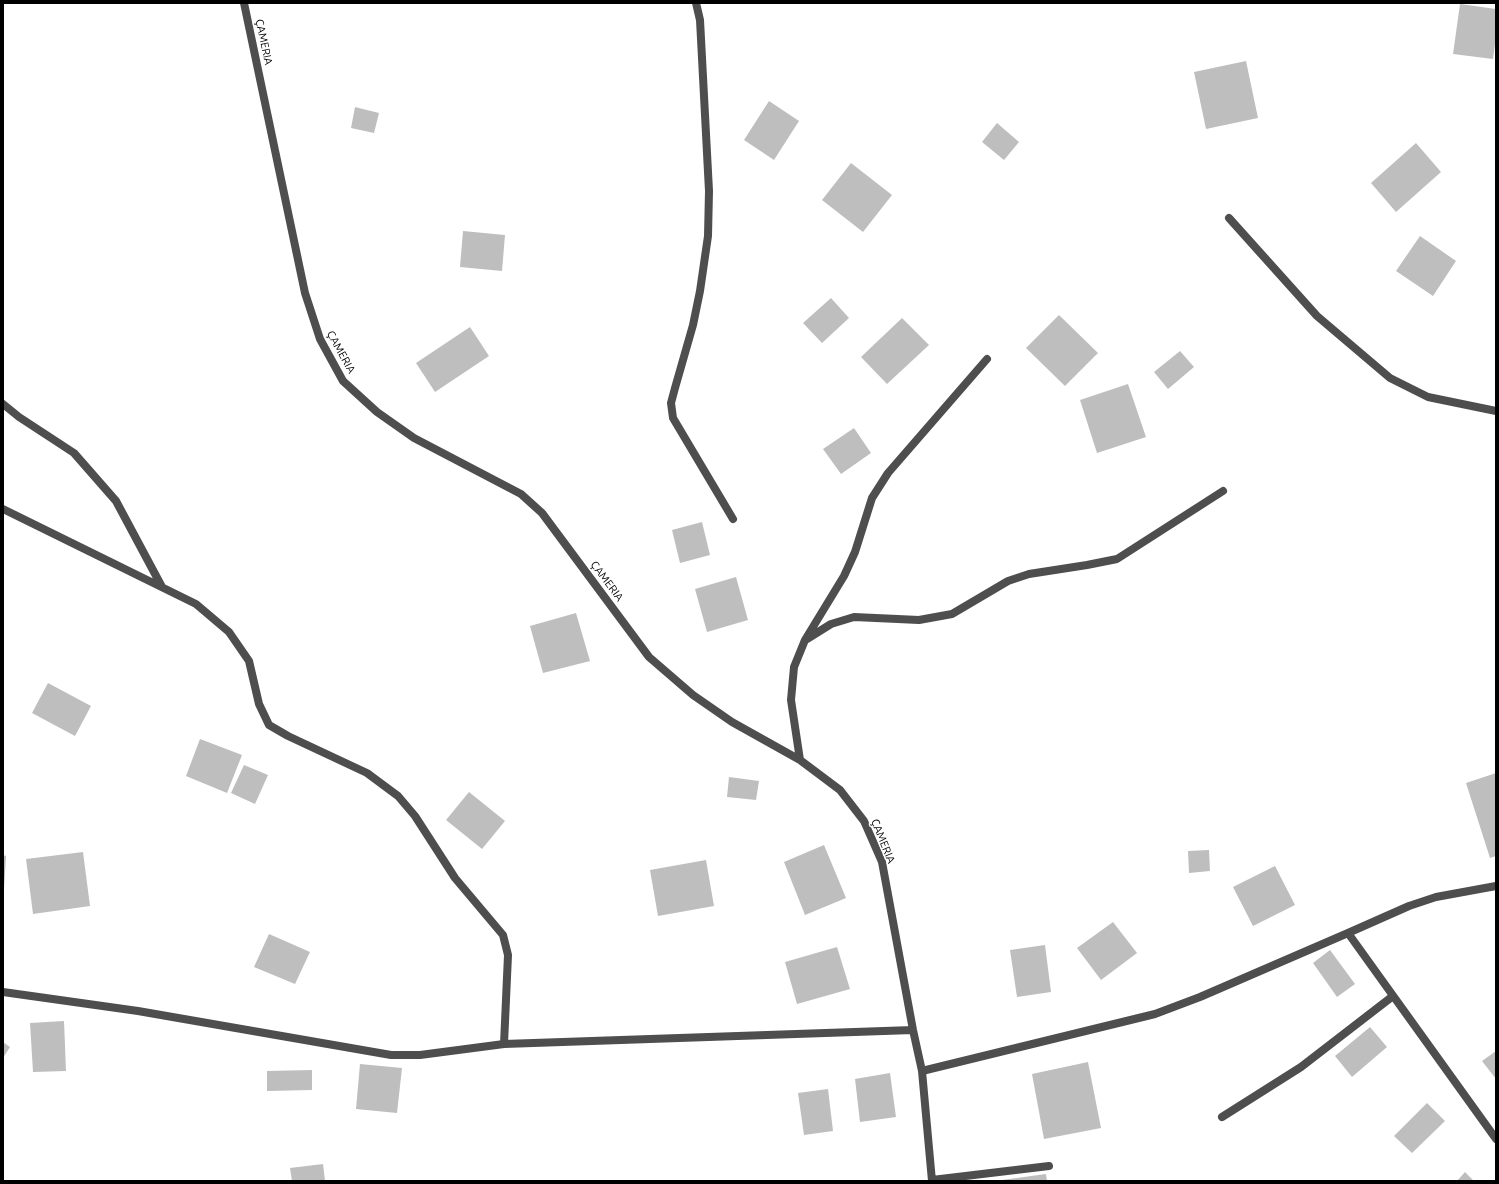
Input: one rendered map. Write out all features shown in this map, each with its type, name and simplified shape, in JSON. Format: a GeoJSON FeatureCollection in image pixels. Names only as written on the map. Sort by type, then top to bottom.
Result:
{"type":"FeatureCollection","features":[{"type":"Feature","properties":{"kind":"street","name":"ÇAMERIA"},"geometry":{"type":"LineString","coordinates":[[244,3],[305,293],[320,339],[344,381],[377,412],[414,438],[521,494],[542,513],[649,657],[693,696],[732,722],[800,760],[840,790],[864,822],[882,862],[922,1071],[932,1181]]}},
{"type":"Feature","properties":{"kind":"street"},"geometry":{"type":"LineString","coordinates":[[696,3],[700,20],[709,192],[708,236],[694,325],[672,404],[674,418],[733,519]]}},
{"type":"Feature","properties":{"kind":"street"},"geometry":{"type":"LineString","coordinates":[[1229,218],[1317,316],[1390,378],[1428,397],[1496,411]]}},
{"type":"Feature","properties":{"kind":"street"},"geometry":{"type":"LineString","coordinates":[[800,760],[791,700],[794,667],[805,640],[844,576],[855,552],[872,498],[884,479],[988,359]]}},
{"type":"Feature","properties":{"kind":"street"},"geometry":{"type":"LineString","coordinates":[[3,404],[74,453],[116,501],[162,587]]}},
{"type":"Feature","properties":{"kind":"street"},"geometry":{"type":"LineString","coordinates":[[805,640],[832,624],[854,617],[919,620],[952,614],[1008,581],[1029,574],[1087,566],[1117,559],[1223,490]]}},
{"type":"Feature","properties":{"kind":"street"},"geometry":{"type":"LineString","coordinates":[[3,509],[196,604],[229,632],[249,660],[259,704],[269,725],[288,736],[367,773],[398,796],[414,816],[454,878],[503,935],[508,954],[504,1044]]}},
{"type":"Feature","properties":{"kind":"street"},"geometry":{"type":"LineString","coordinates":[[922,1071],[1155,1014],[1200,997],[1409,906],[1436,897],[1496,886]]}},
{"type":"Feature","properties":{"kind":"street"},"geometry":{"type":"LineString","coordinates":[[1348,933],[1496,1139]]}},
{"type":"Feature","properties":{"kind":"street"},"geometry":{"type":"LineString","coordinates":[[3,992],[138,1011],[391,1055],[420,1055],[504,1044],[913,1030]]}},
{"type":"Feature","properties":{"kind":"street"},"geometry":{"type":"LineString","coordinates":[[1222,1117],[1301,1067],[1393,996]]}},
{"type":"Feature","properties":{"kind":"street"},"geometry":{"type":"LineString","coordinates":[[932,1181],[1049,1166]]}},
{"type":"Feature","properties":{"kind":"building"},"geometry":{"type":"Polygon","coordinates":[[[1460,4],[1496,9],[1496,37],[1493,59],[1453,54],[1460,4]]]}},
{"type":"Feature","properties":{"kind":"building"},"geometry":{"type":"Polygon","coordinates":[[[1246,61],[1258,118],[1206,129],[1194,72],[1246,61]]]}},
{"type":"Feature","properties":{"kind":"building"},"geometry":{"type":"Polygon","coordinates":[[[769,101],[799,121],[774,160],[744,140],[769,101]]]}},
{"type":"Feature","properties":{"kind":"building"},"geometry":{"type":"Polygon","coordinates":[[[355,107],[379,113],[374,133],[351,128],[355,107]]]}},
{"type":"Feature","properties":{"kind":"building"},"geometry":{"type":"Polygon","coordinates":[[[997,123],[1019,142],[1004,160],[982,142],[997,123]]]}},
{"type":"Feature","properties":{"kind":"building"},"geometry":{"type":"Polygon","coordinates":[[[1416,143],[1441,172],[1396,212],[1371,183],[1416,143]]]}},
{"type":"Feature","properties":{"kind":"building"},"geometry":{"type":"Polygon","coordinates":[[[851,163],[892,195],[863,232],[822,200],[851,163]]]}},
{"type":"Feature","properties":{"kind":"building"},"geometry":{"type":"Polygon","coordinates":[[[463,231],[505,235],[502,271],[460,267],[463,231]]]}},
{"type":"Feature","properties":{"kind":"building"},"geometry":{"type":"Polygon","coordinates":[[[1420,236],[1456,261],[1433,296],[1396,271],[1420,236]]]}},
{"type":"Feature","properties":{"kind":"building"},"geometry":{"type":"Polygon","coordinates":[[[831,298],[849,318],[822,343],[803,323],[831,298]]]}},
{"type":"Feature","properties":{"kind":"building"},"geometry":{"type":"Polygon","coordinates":[[[1059,315],[1098,353],[1065,386],[1026,348],[1059,315]]]}},
{"type":"Feature","properties":{"kind":"building"},"geometry":{"type":"Polygon","coordinates":[[[902,318],[929,345],[887,384],[861,357],[902,318]]]}},
{"type":"Feature","properties":{"kind":"building"},"geometry":{"type":"Polygon","coordinates":[[[470,327],[489,356],[435,392],[416,363],[470,327]]]}},
{"type":"Feature","properties":{"kind":"building"},"geometry":{"type":"Polygon","coordinates":[[[1180,351],[1194,367],[1168,389],[1154,372],[1180,351]]]}},
{"type":"Feature","properties":{"kind":"building"},"geometry":{"type":"Polygon","coordinates":[[[1128,384],[1146,437],[1097,453],[1080,400],[1128,384]]]}},
{"type":"Feature","properties":{"kind":"building"},"geometry":{"type":"Polygon","coordinates":[[[854,428],[871,453],[841,474],[823,449],[854,428]]]}},
{"type":"Feature","properties":{"kind":"building"},"geometry":{"type":"Polygon","coordinates":[[[702,522],[710,555],[680,563],[672,530],[702,522]]]}},
{"type":"Feature","properties":{"kind":"building"},"geometry":{"type":"Polygon","coordinates":[[[736,577],[748,620],[707,632],[695,589],[736,577]]]}},
{"type":"Feature","properties":{"kind":"building"},"geometry":{"type":"Polygon","coordinates":[[[576,613],[590,661],[543,673],[530,626],[576,613]]]}},
{"type":"Feature","properties":{"kind":"building"},"geometry":{"type":"Polygon","coordinates":[[[48,683],[91,706],[75,736],[32,713],[48,683]]]}},
{"type":"Feature","properties":{"kind":"building"},"geometry":{"type":"Polygon","coordinates":[[[200,739],[242,755],[227,793],[186,776],[200,739]]]}},
{"type":"Feature","properties":{"kind":"building"},"geometry":{"type":"Polygon","coordinates":[[[244,765],[268,775],[255,804],[231,793],[244,765]]]}},
{"type":"Feature","properties":{"kind":"building"},"geometry":{"type":"Polygon","coordinates":[[[1496,773],[1496,856],[1490,858],[1466,783],[1496,773]]]}},
{"type":"Feature","properties":{"kind":"building"},"geometry":{"type":"Polygon","coordinates":[[[729,777],[759,781],[756,800],[727,797],[729,777]]]}},
{"type":"Feature","properties":{"kind":"building"},"geometry":{"type":"Polygon","coordinates":[[[469,792],[505,821],[482,849],[446,820],[469,792]]]}},
{"type":"Feature","properties":{"kind":"building"},"geometry":{"type":"Polygon","coordinates":[[[824,845],[846,898],[805,915],[784,862],[824,845]]]}},
{"type":"Feature","properties":{"kind":"building"},"geometry":{"type":"Polygon","coordinates":[[[1209,850],[1210,871],[1189,873],[1188,851],[1209,850]]]}},
{"type":"Feature","properties":{"kind":"building"},"geometry":{"type":"Polygon","coordinates":[[[83,852],[90,906],[33,914],[26,859],[83,852]]]}},
{"type":"Feature","properties":{"kind":"building"},"geometry":{"type":"Polygon","coordinates":[[[3,855],[6,856],[4,889],[3,889],[3,855]]]}},
{"type":"Feature","properties":{"kind":"building"},"geometry":{"type":"Polygon","coordinates":[[[706,860],[714,906],[658,916],[650,870],[706,860]]]}},
{"type":"Feature","properties":{"kind":"building"},"geometry":{"type":"Polygon","coordinates":[[[1275,866],[1295,905],[1253,926],[1233,887],[1275,866]]]}},
{"type":"Feature","properties":{"kind":"building"},"geometry":{"type":"Polygon","coordinates":[[[1113,922],[1137,953],[1101,980],[1077,948],[1113,922]]]}},
{"type":"Feature","properties":{"kind":"building"},"geometry":{"type":"Polygon","coordinates":[[[269,934],[310,952],[295,984],[254,967],[269,934]]]}},
{"type":"Feature","properties":{"kind":"building"},"geometry":{"type":"Polygon","coordinates":[[[1045,945],[1051,992],[1017,997],[1010,950],[1045,945]]]}},
{"type":"Feature","properties":{"kind":"building"},"geometry":{"type":"Polygon","coordinates":[[[837,947],[850,989],[797,1004],[785,962],[837,947]]]}},
{"type":"Feature","properties":{"kind":"building"},"geometry":{"type":"Polygon","coordinates":[[[1330,950],[1355,984],[1337,997],[1313,963],[1330,950]]]}},
{"type":"Feature","properties":{"kind":"building"},"geometry":{"type":"Polygon","coordinates":[[[64,1021],[66,1071],[33,1072],[30,1023],[64,1021]]]}},
{"type":"Feature","properties":{"kind":"building"},"geometry":{"type":"Polygon","coordinates":[[[1370,1027],[1387,1047],[1352,1077],[1335,1056],[1370,1027]]]}},
{"type":"Feature","properties":{"kind":"building"},"geometry":{"type":"Polygon","coordinates":[[[3,1042],[10,1047],[3,1058],[3,1042]]]}},
{"type":"Feature","properties":{"kind":"building"},"geometry":{"type":"Polygon","coordinates":[[[1496,1051],[1496,1079],[1482,1061],[1496,1051]]]}},
{"type":"Feature","properties":{"kind":"building"},"geometry":{"type":"Polygon","coordinates":[[[1088,1062],[1101,1128],[1044,1139],[1032,1074],[1088,1062]]]}},
{"type":"Feature","properties":{"kind":"building"},"geometry":{"type":"Polygon","coordinates":[[[360,1064],[402,1068],[397,1113],[356,1109],[360,1064]]]}},
{"type":"Feature","properties":{"kind":"building"},"geometry":{"type":"Polygon","coordinates":[[[312,1070],[312,1090],[267,1091],[267,1071],[312,1070]]]}},
{"type":"Feature","properties":{"kind":"building"},"geometry":{"type":"Polygon","coordinates":[[[890,1073],[896,1117],[860,1122],[855,1079],[890,1073]]]}},
{"type":"Feature","properties":{"kind":"building"},"geometry":{"type":"Polygon","coordinates":[[[828,1089],[833,1131],[804,1135],[798,1093],[828,1089]]]}},
{"type":"Feature","properties":{"kind":"building"},"geometry":{"type":"Polygon","coordinates":[[[1427,1103],[1445,1121],[1412,1153],[1394,1136],[1427,1103]]]}},
{"type":"Feature","properties":{"kind":"building"},"geometry":{"type":"Polygon","coordinates":[[[323,1164],[325,1181],[292,1181],[290,1168],[323,1164]]]}},
{"type":"Feature","properties":{"kind":"building"},"geometry":{"type":"Polygon","coordinates":[[[1465,1172],[1474,1181],[1457,1181],[1465,1172]]]}},
{"type":"Feature","properties":{"kind":"building"},"geometry":{"type":"Polygon","coordinates":[[[1046,1174],[1047,1181],[1002,1181],[1002,1180],[1046,1174]]]}}]}
